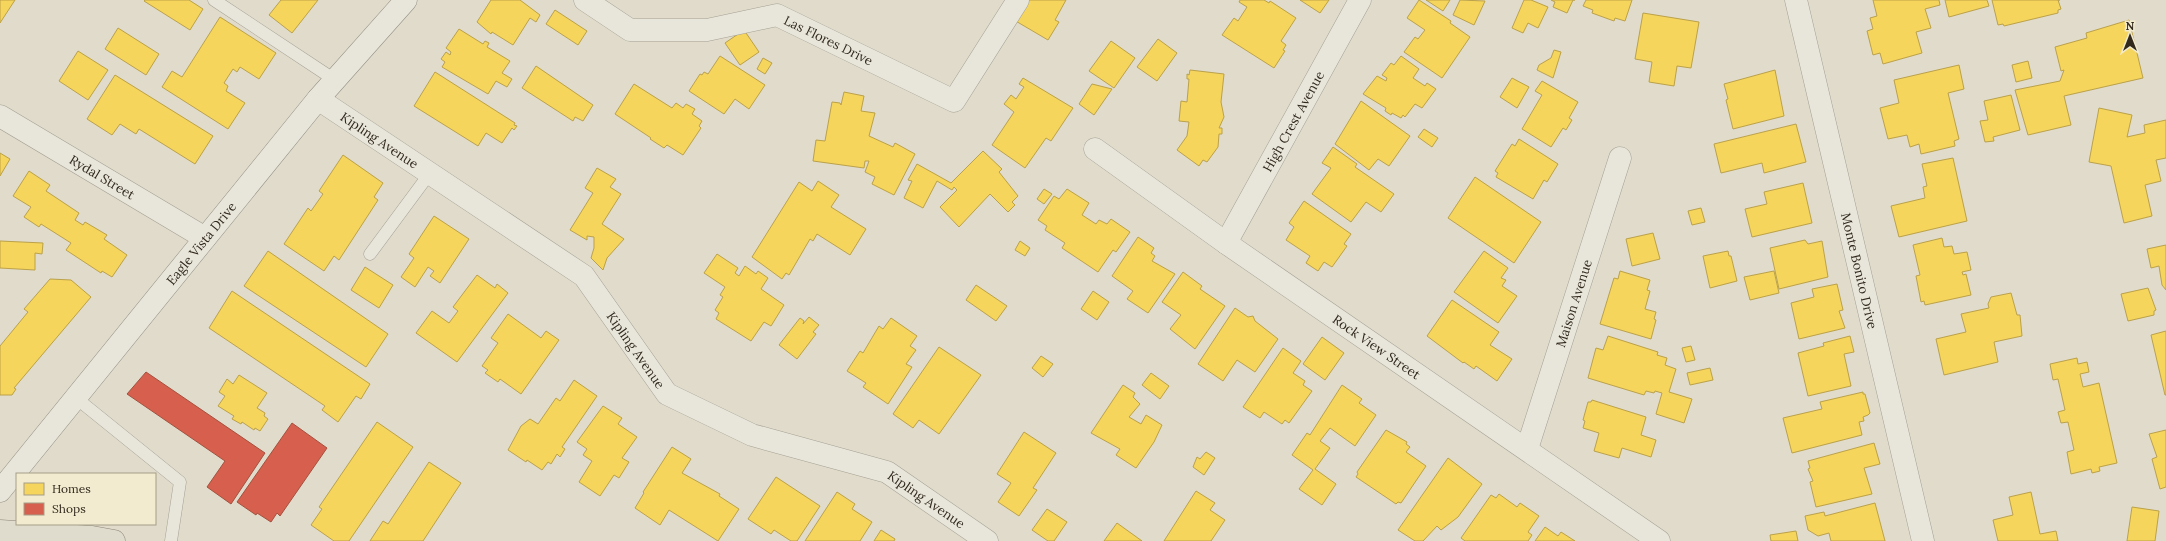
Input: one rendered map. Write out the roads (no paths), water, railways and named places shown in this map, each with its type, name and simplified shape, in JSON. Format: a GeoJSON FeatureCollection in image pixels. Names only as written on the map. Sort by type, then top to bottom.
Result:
{"type":"FeatureCollection","features":[{"type":"Feature","properties":{"kind":"main road"},"geometry":{"type":"LineString","coordinates":[[0,531],[92,537],[114,541]]}},
{"type":"Feature","properties":{"kind":"street","name":"Eagle Vista Drive"},"geometry":{"type":"LineString","coordinates":[[0,490],[318,99],[406,0]]}},
{"type":"Feature","properties":{"kind":"street","name":"Las Flores Drive"},"geometry":{"type":"LineString","coordinates":[[585,0],[630,30],[707,30],[777,15],[954,101],[1018,0]]}},
{"type":"Feature","properties":{"kind":"street","name":"High Crest Avenue"},"geometry":{"type":"LineString","coordinates":[[1226,243],[1360,0]]}},
{"type":"Feature","properties":{"kind":"street","name":"Monte Bonito Drive"},"geometry":{"type":"LineString","coordinates":[[1796,0],[1923,541]]}},
{"type":"Feature","properties":{"kind":"street","name":"Kipling Avenue"},"geometry":{"type":"LineString","coordinates":[[318,99],[584,276],[667,394],[752,436],[887,472],[987,541]]}},
{"type":"Feature","properties":{"kind":"street","name":"Rydal Street"},"geometry":{"type":"LineString","coordinates":[[0,116],[205,238]]}},
{"type":"Feature","properties":{"kind":"street","name":"Rock View Street"},"geometry":{"type":"LineString","coordinates":[[1096,149],[1226,243],[1659,541]]}},
{"type":"Feature","properties":{"kind":"street","name":"Maison Avenue"},"geometry":{"type":"LineString","coordinates":[[1527,449],[1620,158]]}},
{"type":"Feature","properties":{"kind":"lane"},"geometry":{"type":"LineString","coordinates":[[214,0],[335,80]]}},
{"type":"Feature","properties":{"kind":"lane"},"geometry":{"type":"LineString","coordinates":[[370,254],[430,173]]}},
{"type":"Feature","properties":{"kind":"lane"},"geometry":{"type":"LineString","coordinates":[[76,398],[180,482],[171,541]]}}]}
